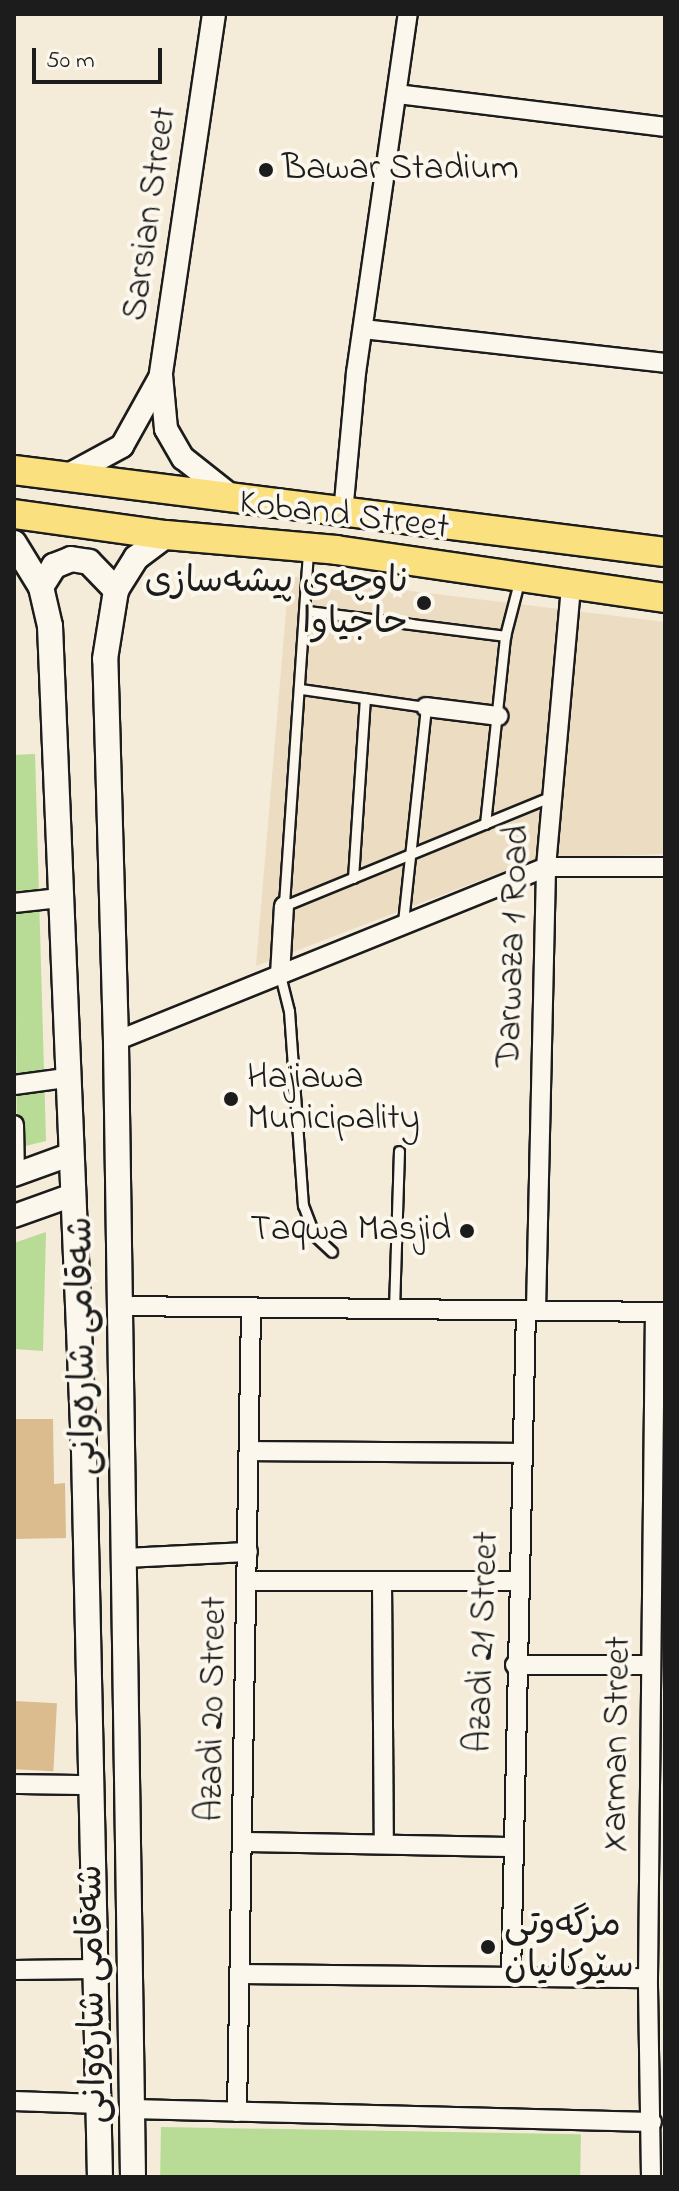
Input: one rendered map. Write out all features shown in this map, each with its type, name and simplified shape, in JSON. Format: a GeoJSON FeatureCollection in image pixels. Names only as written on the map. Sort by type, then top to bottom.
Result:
{"type":"FeatureCollection","features":[{"type":"Feature","properties":{"kind":"main road","name":"Koband Street"},"geometry":{"type":"LineString","coordinates":[[14,470],[665,552]]}},
{"type":"Feature","properties":{"kind":"main road","name":"Koband Street"},"geometry":{"type":"LineString","coordinates":[[14,514],[166,535],[309,548],[665,598]]}},
{"type":"Feature","properties":{"kind":"main road","name":"شەقامی شارەوانی"},"geometry":{"type":"LineString","coordinates":[[133,2177],[116,1041],[105,659],[116,590],[136,558],[166,535]]}},
{"type":"Feature","properties":{"kind":"main road","name":"شەقامی شارەوانی"},"geometry":{"type":"LineString","coordinates":[[14,543],[41,587],[50,626],[70,1196],[84,1451],[88,1785],[100,2177]]}},
{"type":"Feature","properties":{"kind":"main road"},"geometry":{"type":"LineString","coordinates":[[604,589],[608,543]]}},
{"type":"Feature","properties":{"kind":"main road"},"geometry":{"type":"LineString","coordinates":[[41,587],[54,566],[71,559],[89,562],[116,590]]}},
{"type":"Feature","properties":{"kind":"main road"},"geometry":{"type":"LineString","coordinates":[[84,1451],[102,1462],[120,1451]]}},
{"type":"Feature","properties":{"kind":"street","name":"Sarsian Street"},"geometry":{"type":"LineString","coordinates":[[161,375],[214,14]]}},
{"type":"Feature","properties":{"kind":"street"},"geometry":{"type":"LineString","coordinates":[[343,513],[363,329],[408,14]]}},
{"type":"Feature","properties":{"kind":"street"},"geometry":{"type":"LineString","coordinates":[[397,94],[665,127]]}},
{"type":"Feature","properties":{"kind":"street"},"geometry":{"type":"LineString","coordinates":[[363,329],[665,363]]}},
{"type":"Feature","properties":{"kind":"street"},"geometry":{"type":"LineString","coordinates":[[65,477],[122,446],[161,375]]}},
{"type":"Feature","properties":{"kind":"street"},"geometry":{"type":"LineString","coordinates":[[161,375],[166,429],[183,458],[235,499]]}},
{"type":"Feature","properties":{"kind":"street","name":"Darwaza 1 Road"},"geometry":{"type":"LineString","coordinates":[[531,1310],[546,867],[571,585]]}},
{"type":"Feature","properties":{"kind":"street"},"geometry":{"type":"LineString","coordinates":[[426,707],[498,716]]}},
{"type":"Feature","properties":{"kind":"street"},"geometry":{"type":"LineString","coordinates":[[116,1041],[546,867],[665,867]]}},
{"type":"Feature","properties":{"kind":"street"},"geometry":{"type":"LineString","coordinates":[[14,903],[60,898]]}},
{"type":"Feature","properties":{"kind":"street"},"geometry":{"type":"LineString","coordinates":[[280,975],[284,906]]}},
{"type":"Feature","properties":{"kind":"street"},"geometry":{"type":"LineString","coordinates":[[14,1085],[66,1078]]}},
{"type":"Feature","properties":{"kind":"street"},"geometry":{"type":"LineString","coordinates":[[14,1125],[14,1175],[69,1155]]}},
{"type":"Feature","properties":{"kind":"street"},"geometry":{"type":"LineString","coordinates":[[14,1216],[70,1196]]}},
{"type":"Feature","properties":{"kind":"street"},"geometry":{"type":"LineString","coordinates":[[120,1306],[660,1312]]}},
{"type":"Feature","properties":{"kind":"street","name":"Azadi 20 Street"},"geometry":{"type":"LineString","coordinates":[[237,2112],[251,1307]]}},
{"type":"Feature","properties":{"kind":"street","name":"Azadi 21 Street"},"geometry":{"type":"LineString","coordinates":[[511,1976],[517,1581],[521,1453],[531,1310]]}},
{"type":"Feature","properties":{"kind":"street","name":"Xarman Street"},"geometry":{"type":"LineString","coordinates":[[651,2177],[658,2154],[652,2122],[648,1978],[657,1868],[658,1718],[651,1665],[658,1586],[660,1312]]}},
{"type":"Feature","properties":{"kind":"street"},"geometry":{"type":"LineString","coordinates":[[249,1451],[521,1453]]}},
{"type":"Feature","properties":{"kind":"street"},"geometry":{"type":"LineString","coordinates":[[124,1558],[248,1552]]}},
{"type":"Feature","properties":{"kind":"street"},"geometry":{"type":"LineString","coordinates":[[247,1581],[517,1581]]}},
{"type":"Feature","properties":{"kind":"street"},"geometry":{"type":"LineString","coordinates":[[382,1581],[384,1841]]}},
{"type":"Feature","properties":{"kind":"street"},"geometry":{"type":"LineString","coordinates":[[515,1665],[651,1665]]}},
{"type":"Feature","properties":{"kind":"street"},"geometry":{"type":"LineString","coordinates":[[14,1784],[88,1785]]}},
{"type":"Feature","properties":{"kind":"street"},"geometry":{"type":"LineString","coordinates":[[244,1842],[384,1841],[512,1847]]}},
{"type":"Feature","properties":{"kind":"street"},"geometry":{"type":"LineString","coordinates":[[14,1970],[94,1969]]}},
{"type":"Feature","properties":{"kind":"street"},"geometry":{"type":"LineString","coordinates":[[241,1974],[648,1978]]}},
{"type":"Feature","properties":{"kind":"street"},"geometry":{"type":"LineString","coordinates":[[14,2101],[99,2104]]}},
{"type":"Feature","properties":{"kind":"street"},"geometry":{"type":"LineString","coordinates":[[131,2109],[652,2122]]}},
{"type":"Feature","properties":{"kind":"lane"},"geometry":{"type":"LineString","coordinates":[[309,548],[308,611],[284,906],[552,796]]}},
{"type":"Feature","properties":{"kind":"lane"},"geometry":{"type":"LineString","coordinates":[[485,824],[505,636],[520,576]]}},
{"type":"Feature","properties":{"kind":"lane"},"geometry":{"type":"LineString","coordinates":[[308,611],[505,636]]}},
{"type":"Feature","properties":{"kind":"lane"},"geometry":{"type":"LineString","coordinates":[[301,689],[426,707],[403,925]]}},
{"type":"Feature","properties":{"kind":"lane"},"geometry":{"type":"LineString","coordinates":[[353,878],[365,698]]}},
{"type":"Feature","properties":{"kind":"lane"},"geometry":{"type":"LineString","coordinates":[[280,975],[289,1011],[303,1205],[315,1236],[332,1252]]}},
{"type":"Feature","properties":{"kind":"lane"},"geometry":{"type":"LineString","coordinates":[[394,1309],[399,1151]]}},
{"type":"Feature","properties":{"kind":"shaded area"},"geometry":{"type":"Polygon","coordinates":[[[289,576],[665,622],[665,854],[536,859],[256,966],[289,576]]]}},
{"type":"Feature","properties":{"kind":"green space"},"geometry":{"type":"Polygon","coordinates":[[[35,754],[46,1141],[17,1148],[14,755],[35,754]]]}},
{"type":"Feature","properties":{"kind":"green space"},"geometry":{"type":"Polygon","coordinates":[[[46,1232],[43,1351],[14,1349],[14,1243],[46,1232]]]}},
{"type":"Feature","properties":{"kind":"green space"},"geometry":{"type":"Polygon","coordinates":[[[161,2127],[581,2134],[580,2177],[160,2177],[161,2127]]]}},
{"type":"Feature","properties":{"kind":"building"},"geometry":{"type":"Polygon","coordinates":[[[14,1419],[53,1419],[54,1484],[65,1483],[66,1538],[14,1539],[14,1419]]]}},
{"type":"Feature","properties":{"kind":"building"},"geometry":{"type":"Polygon","coordinates":[[[14,1701],[57,1703],[53,1771],[14,1769],[14,1701]]]}},
{"type":"Feature","properties":{"kind":"place","name":"Bawar Stadium"},"geometry":{"type":"Point","coordinates":[266,170]}},
{"type":"Feature","properties":{"kind":"place","name":"ناوچەی پیشەسازی حاجیاوا"},"geometry":{"type":"Point","coordinates":[424,603]}},
{"type":"Feature","properties":{"kind":"place","name":"Hajiawa Municipality"},"geometry":{"type":"Point","coordinates":[231,1099]}},
{"type":"Feature","properties":{"kind":"place","name":"Taqwa Masjid"},"geometry":{"type":"Point","coordinates":[467,1231]}},
{"type":"Feature","properties":{"kind":"place","name":"مزگەوتی سێوکانیان"},"geometry":{"type":"Point","coordinates":[488,1947]}}]}
